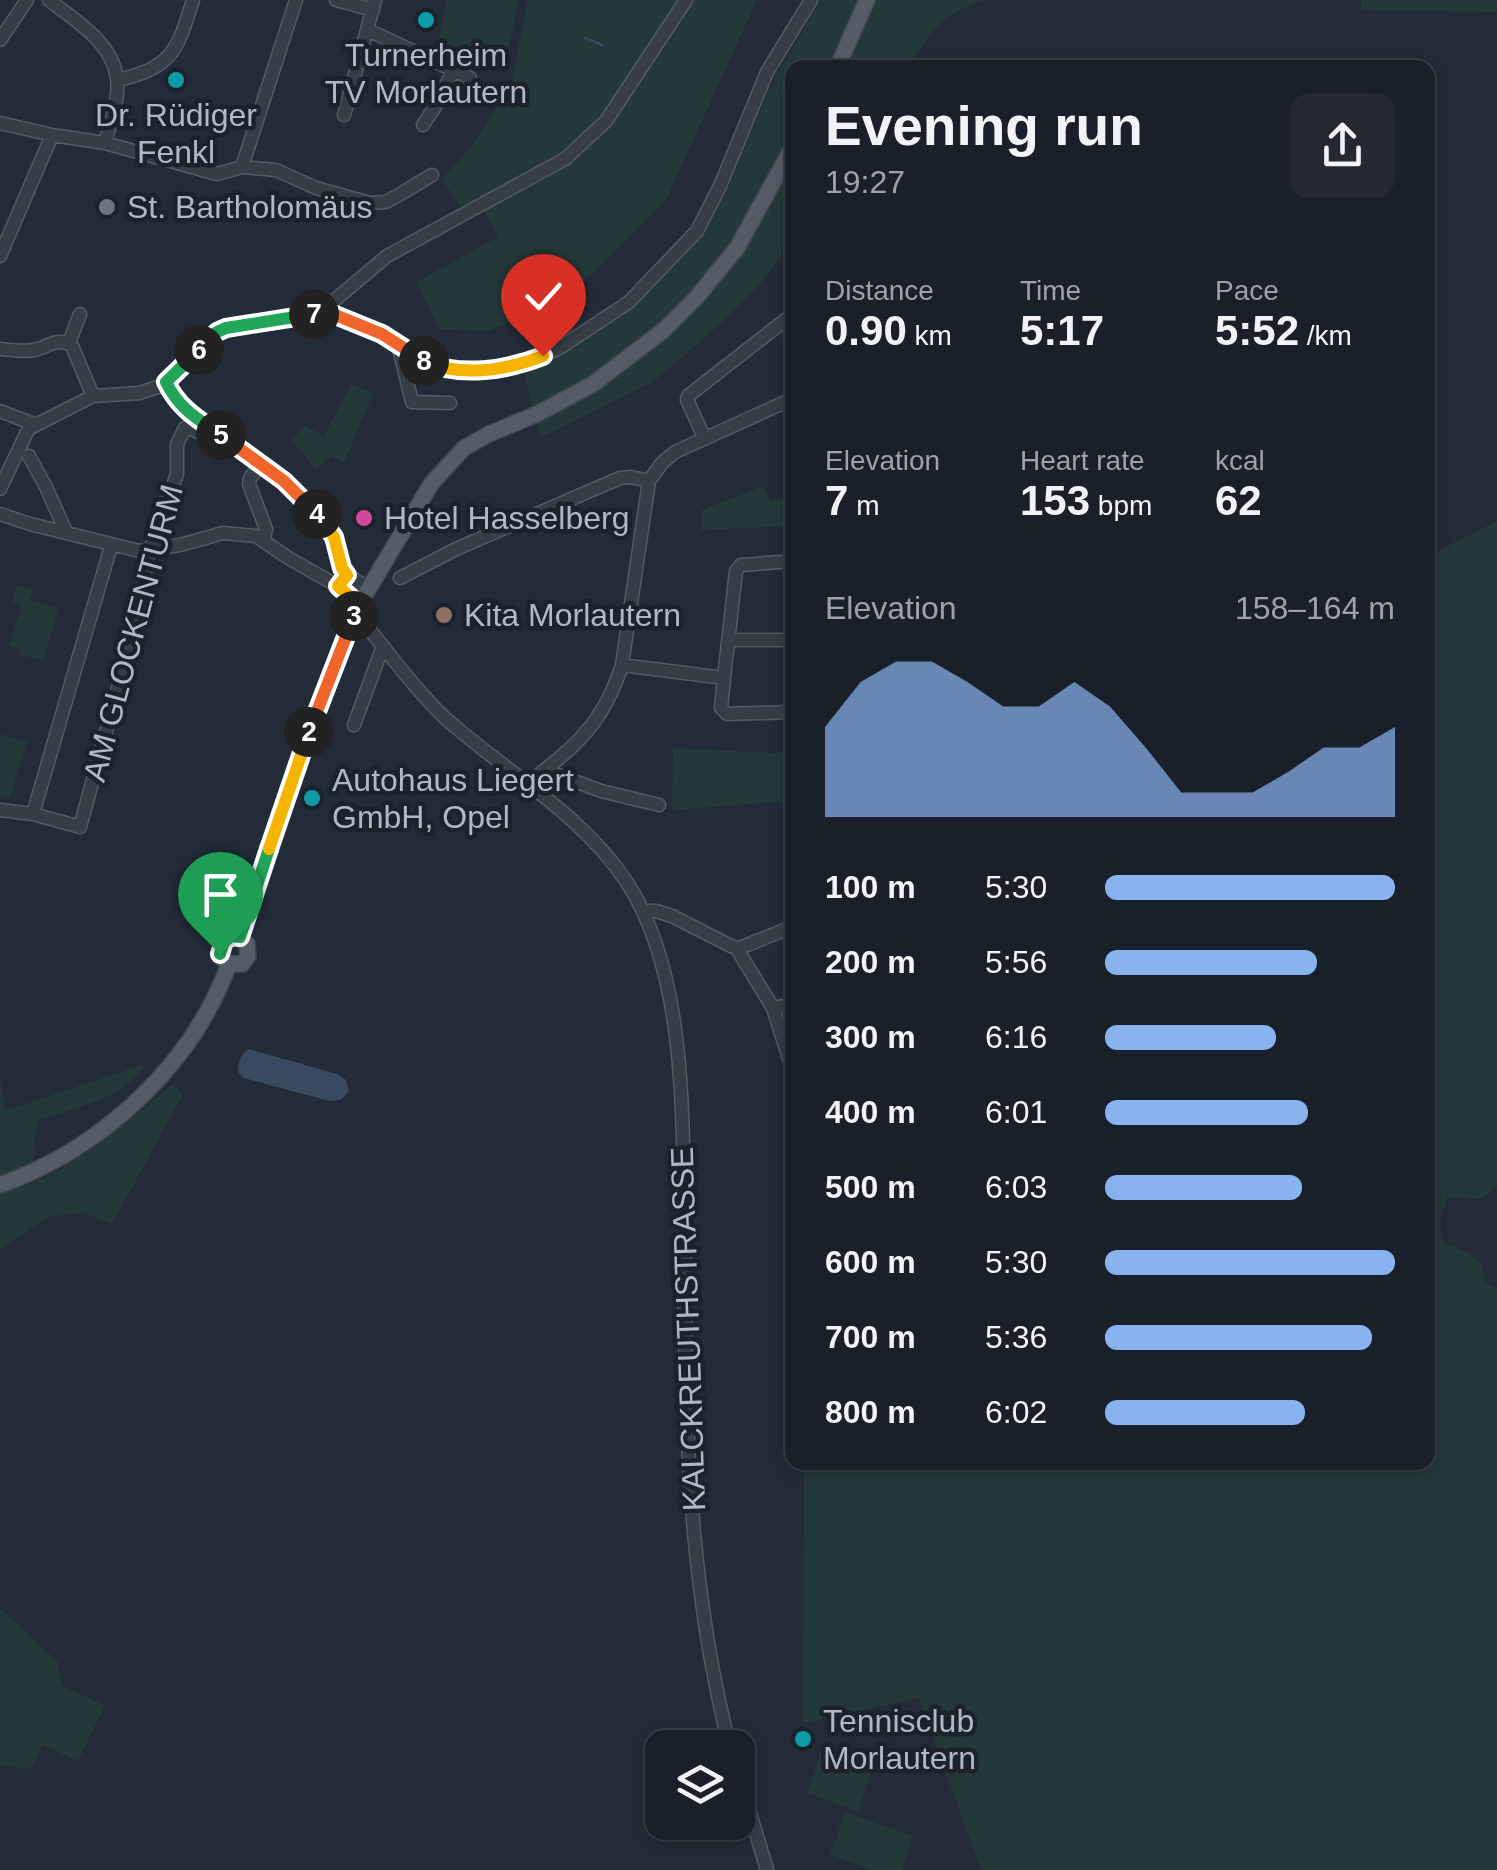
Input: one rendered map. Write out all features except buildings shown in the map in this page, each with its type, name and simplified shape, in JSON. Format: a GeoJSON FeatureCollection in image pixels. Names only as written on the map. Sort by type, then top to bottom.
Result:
{"type":"FeatureCollection","features":[{"type":"Feature","properties":{"kind":"main road"},"geometry":{"type":"LineString","coordinates":[[840,60],[867,0]]}},
{"type":"Feature","properties":{"kind":"main road"},"geometry":{"type":"LineString","coordinates":[[0,1185],[78,1148],[102,1130],[146,1090],[192,1036],[229,964],[222,958],[221,944],[232,936],[240,937],[298,762],[357,610],[431,484],[464,448],[593,384],[650,342],[696,298],[738,248],[785,161]]}},
{"type":"Feature","properties":{"kind":"street"},"geometry":{"type":"LineString","coordinates":[[0,40],[27,0]]}},
{"type":"Feature","properties":{"kind":"street"},"geometry":{"type":"LineString","coordinates":[[50,0],[98,40],[110,56],[118,80],[105,142]]}},
{"type":"Feature","properties":{"kind":"street"},"geometry":{"type":"LineString","coordinates":[[118,80],[141,74],[167,58],[181,38],[193,0]]}},
{"type":"Feature","properties":{"kind":"street"},"geometry":{"type":"LineString","coordinates":[[242,167],[296,0]]}},
{"type":"Feature","properties":{"kind":"street"},"geometry":{"type":"LineString","coordinates":[[336,0],[374,5],[344,116]]}},
{"type":"Feature","properties":{"kind":"street"},"geometry":{"type":"LineString","coordinates":[[0,490],[26,434],[36,425],[93,396],[153,390],[226,328],[323,310],[386,256],[552,168],[578,150],[606,121],[686,0]]}},
{"type":"Feature","properties":{"kind":"street"},"geometry":{"type":"LineString","coordinates":[[323,310],[382,334],[430,363],[459,371],[520,364],[561,347],[629,302],[696,231],[720,186],[767,72],[811,0]]}},
{"type":"Feature","properties":{"kind":"street"},"geometry":{"type":"LineString","coordinates":[[368,30],[470,78]]}},
{"type":"Feature","properties":{"kind":"street"},"geometry":{"type":"LineString","coordinates":[[424,125],[454,70]]}},
{"type":"Feature","properties":{"kind":"street"},"geometry":{"type":"LineString","coordinates":[[0,122],[52,135],[105,142],[217,174],[242,167],[285,172],[316,188],[370,203],[386,202],[432,175]]}},
{"type":"Feature","properties":{"kind":"street"},"geometry":{"type":"LineString","coordinates":[[0,256],[52,135]]}},
{"type":"Feature","properties":{"kind":"street"},"geometry":{"type":"LineString","coordinates":[[69,343],[80,314]]}},
{"type":"Feature","properties":{"kind":"street"},"geometry":{"type":"LineString","coordinates":[[705,439],[686,400],[688,396],[785,320]]}},
{"type":"Feature","properties":{"kind":"street"},"geometry":{"type":"LineString","coordinates":[[0,348],[33,350],[58,341],[69,343],[93,396]]}},
{"type":"Feature","properties":{"kind":"street"},"geometry":{"type":"LineString","coordinates":[[398,344],[412,402],[450,403]]}},
{"type":"Feature","properties":{"kind":"street"},"geometry":{"type":"LineString","coordinates":[[166,382],[184,410],[262,463],[305,500],[334,537],[343,580]]}},
{"type":"Feature","properties":{"kind":"street"},"geometry":{"type":"LineString","coordinates":[[528,782],[571,749],[598,719],[616,685],[649,481],[675,452],[785,402]]}},
{"type":"Feature","properties":{"kind":"street"},"geometry":{"type":"LineString","coordinates":[[0,410],[36,425]]}},
{"type":"Feature","properties":{"kind":"street","name":"AM GLOCKENTURM"},"geometry":{"type":"LineString","coordinates":[[33,814],[80,827],[135,626],[150,551],[177,474],[177,444],[183,430],[190,428],[219,444],[228,440]]}},
{"type":"Feature","properties":{"kind":"street"},"geometry":{"type":"LineString","coordinates":[[29,456],[66,532]]}},
{"type":"Feature","properties":{"kind":"street"},"geometry":{"type":"LineString","coordinates":[[262,463],[249,484],[266,529],[264,540]]}},
{"type":"Feature","properties":{"kind":"street"},"geometry":{"type":"LineString","coordinates":[[400,578],[456,549],[620,478],[649,481]]}},
{"type":"Feature","properties":{"kind":"street"},"geometry":{"type":"LineString","coordinates":[[0,514],[127,550],[150,551],[223,534],[246,534],[264,540],[290,559],[368,588]]}},
{"type":"Feature","properties":{"kind":"street"},"geometry":{"type":"LineString","coordinates":[[0,810],[33,814],[111,546]]}},
{"type":"Feature","properties":{"kind":"street"},"geometry":{"type":"LineString","coordinates":[[785,562],[741,565],[736,571],[722,708],[727,714],[785,712]]}},
{"type":"Feature","properties":{"kind":"street","name":"KALCKREUTHSTRASSE"},"geometry":{"type":"LineString","coordinates":[[343,580],[365,624],[429,702],[572,821],[612,863],[644,911],[666,984],[680,1064],[689,1465],[703,1620],[726,1730]]}},
{"type":"Feature","properties":{"kind":"street"},"geometry":{"type":"LineString","coordinates":[[730,640],[785,640]]}},
{"type":"Feature","properties":{"kind":"street"},"geometry":{"type":"LineString","coordinates":[[354,724],[383,646]]}},
{"type":"Feature","properties":{"kind":"street"},"geometry":{"type":"LineString","coordinates":[[622,665],[724,678]]}},
{"type":"Feature","properties":{"kind":"street"},"geometry":{"type":"LineString","coordinates":[[544,770],[601,791],[659,804]]}},
{"type":"Feature","properties":{"kind":"street"},"geometry":{"type":"LineString","coordinates":[[644,911],[672,916],[737,949],[773,1008],[785,1044]]}},
{"type":"Feature","properties":{"kind":"street"},"geometry":{"type":"LineString","coordinates":[[737,949],[785,930]]}},
{"type":"Feature","properties":{"kind":"street"},"geometry":{"type":"LineString","coordinates":[[773,1008],[785,1005]]}},
{"type":"Feature","properties":{"kind":"street"},"geometry":{"type":"LineString","coordinates":[[755,1829],[767,1870]]}},
{"type":"Feature","properties":{"kind":"shaded area"},"geometry":{"type":"Polygon","coordinates":[[[446,0],[518,0],[506,64],[437,51],[446,0]]]}},
{"type":"Feature","properties":{"kind":"shaded area"},"geometry":{"type":"Polygon","coordinates":[[[528,0],[757,0],[665,202],[571,294],[489,331],[439,329],[416,282],[498,237],[482,207],[465,215],[442,179],[470,148],[511,85],[528,0]]]}},
{"type":"Feature","properties":{"kind":"shaded area"},"geometry":{"type":"Polygon","coordinates":[[[820,0],[986,0],[948,17],[913,60],[785,60],[820,0]]]}},
{"type":"Feature","properties":{"kind":"shaded area"},"geometry":{"type":"Polygon","coordinates":[[[1361,0],[1497,0],[1497,12],[1361,10],[1361,0]]]}},
{"type":"Feature","properties":{"kind":"shaded area"},"geometry":{"type":"Polygon","coordinates":[[[785,60],[785,250],[761,283],[654,381],[541,438],[524,374],[546,365],[633,305],[697,241],[727,189],[785,60]]]}},
{"type":"Feature","properties":{"kind":"shaded area"},"geometry":{"type":"Polygon","coordinates":[[[351,384],[373,393],[344,463],[332,456],[316,469],[292,441],[304,425],[324,436],[351,384]]]}},
{"type":"Feature","properties":{"kind":"shaded area"},"geometry":{"type":"Polygon","coordinates":[[[763,486],[770,501],[785,499],[785,526],[701,530],[702,510],[763,486]]]}},
{"type":"Feature","properties":{"kind":"shaded area"},"geometry":{"type":"Polygon","coordinates":[[[1497,521],[1497,1187],[1482,1199],[1447,1197],[1440,1224],[1444,1242],[1477,1259],[1486,1281],[1497,1288],[1497,1870],[981,1870],[919,1698],[803,1723],[804,1470],[1435,1470],[1435,552],[1497,521]]]}},
{"type":"Feature","properties":{"kind":"shaded area"},"geometry":{"type":"Polygon","coordinates":[[[17,586],[33,590],[30,600],[59,608],[43,661],[18,654],[20,649],[9,646],[22,605],[12,601],[17,586]]]}},
{"type":"Feature","properties":{"kind":"shaded area"},"geometry":{"type":"Polygon","coordinates":[[[0,734],[27,742],[10,798],[0,796],[0,734]]]}},
{"type":"Feature","properties":{"kind":"shaded area"},"geometry":{"type":"Polygon","coordinates":[[[673,748],[785,751],[785,802],[672,810],[673,748]]]}},
{"type":"Feature","properties":{"kind":"shaded area"},"geometry":{"type":"Polygon","coordinates":[[[145,1064],[136,1076],[111,1094],[37,1121],[30,1184],[88,1152],[174,1083],[182,1096],[112,1224],[83,1212],[48,1217],[0,1250],[0,1073],[5,1111],[145,1064]]]}},
{"type":"Feature","properties":{"kind":"shaded area"},"geometry":{"type":"Polygon","coordinates":[[[0,1608],[58,1662],[62,1686],[105,1705],[78,1761],[42,1745],[32,1769],[0,1765],[0,1608]]]}},
{"type":"Feature","properties":{"kind":"shaded area"},"geometry":{"type":"Polygon","coordinates":[[[823,1747],[874,1764],[858,1811],[807,1793],[823,1747]]]}},
{"type":"Feature","properties":{"kind":"shaded area"},"geometry":{"type":"Polygon","coordinates":[[[845,1812],[913,1836],[902,1870],[873,1870],[830,1855],[845,1812]]]}},
{"type":"Feature","properties":{"kind":"water"},"geometry":{"type":"Polygon","coordinates":[[[249,1049],[337,1074],[346,1080],[349,1091],[341,1100],[329,1101],[244,1078],[238,1065],[249,1049]]]}},
{"type":"Feature","properties":{"kind":"waterway"},"geometry":{"type":"LineString","coordinates":[[591,40],[602,45]]}},
{"type":"Feature","properties":{"kind":"place","name":"Turnerheim TV Morlautern"},"geometry":{"type":"Point","coordinates":[426,20]}},
{"type":"Feature","properties":{"kind":"place","name":"Dr. Rüdiger Fenkl"},"geometry":{"type":"Point","coordinates":[176,80]}},
{"type":"Feature","properties":{"kind":"place","name":"St. Bartholomäus"},"geometry":{"type":"Point","coordinates":[107,207]}},
{"type":"Feature","properties":{"kind":"place","name":"Hotel Hasselberg"},"geometry":{"type":"Point","coordinates":[364,518]}},
{"type":"Feature","properties":{"kind":"place","name":"Kita Morlautern"},"geometry":{"type":"Point","coordinates":[444,615]}},
{"type":"Feature","properties":{"kind":"place","name":"Autohaus Liegert GmbH, Opel"},"geometry":{"type":"Point","coordinates":[312,798]}},
{"type":"Feature","properties":{"kind":"place","name":"Tennisclub Morlautern"},"geometry":{"type":"Point","coordinates":[803,1739]}},
{"type":"Feature","properties":{"kind":"route"},"geometry":{"type":"LineString","coordinates":[[220,954],[224,941],[240,937],[289,788],[359,605],[338,586],[347,575],[334,537],[316,512],[262,463],[184,410],[166,382],[217,332],[250,323],[309,316],[323,310],[382,334],[442,368],[480,370],[543,356]]}}]}
